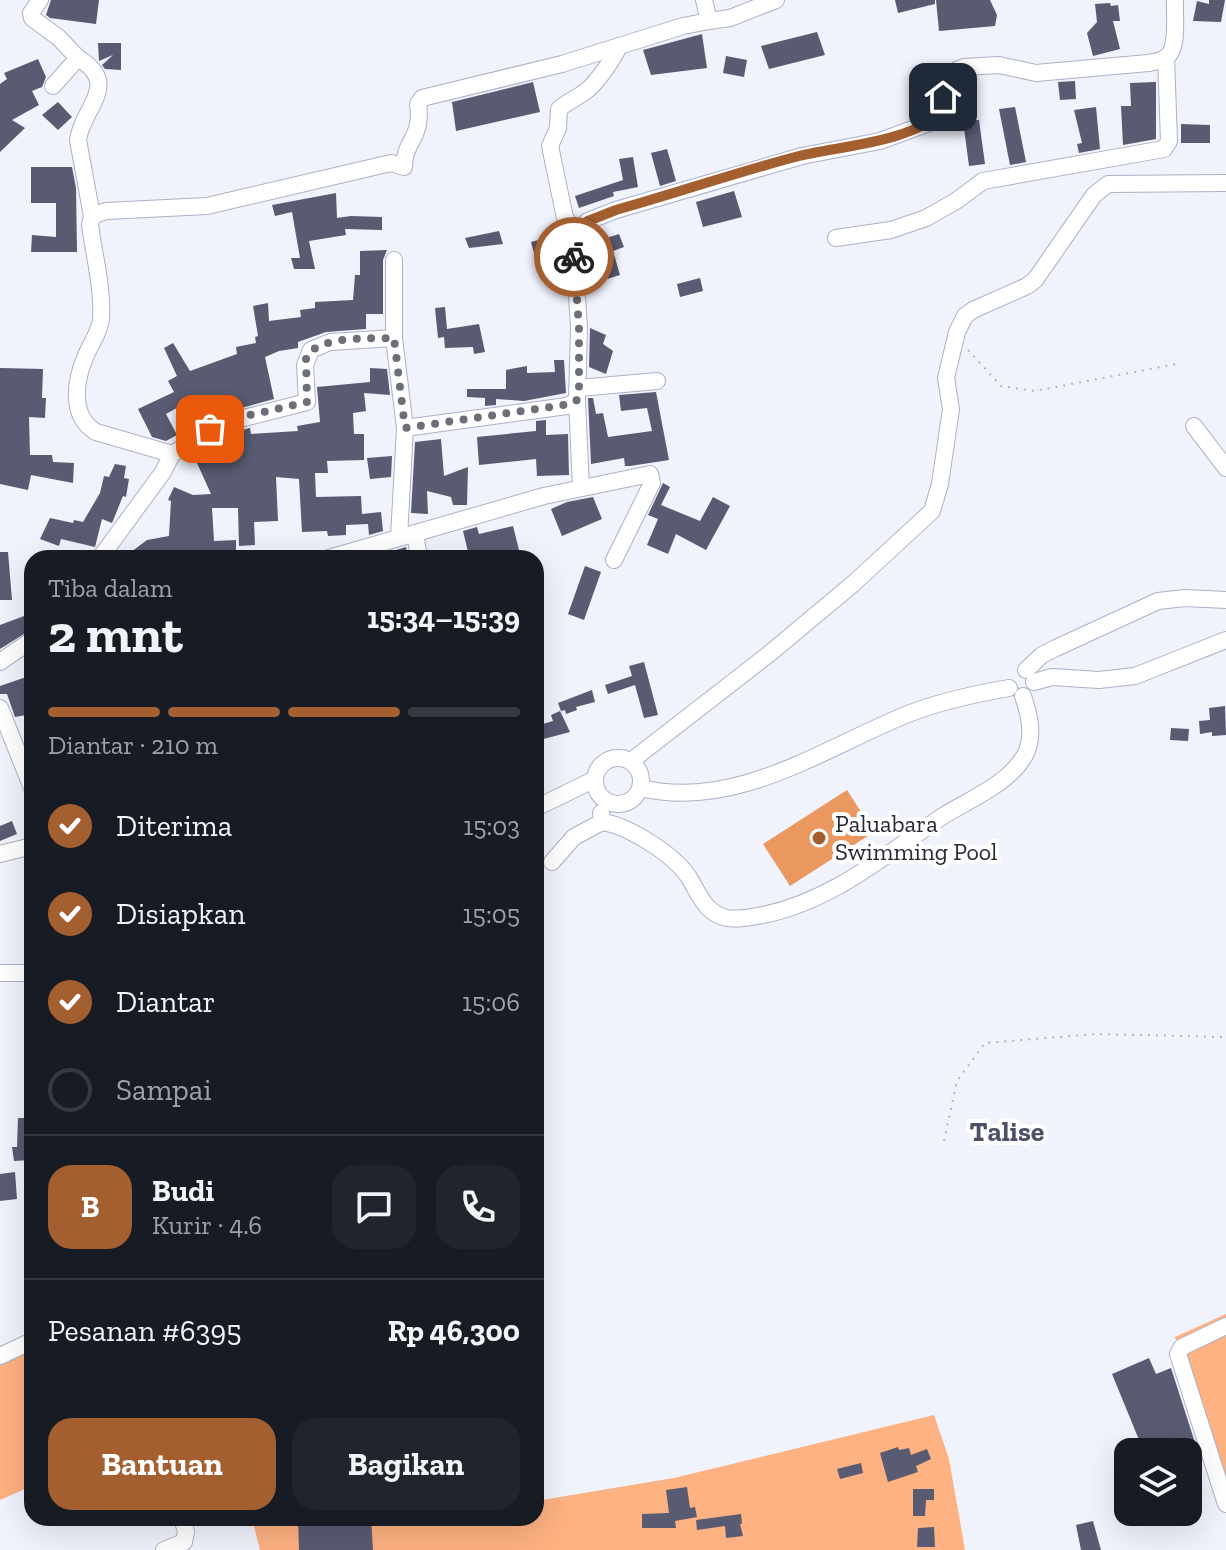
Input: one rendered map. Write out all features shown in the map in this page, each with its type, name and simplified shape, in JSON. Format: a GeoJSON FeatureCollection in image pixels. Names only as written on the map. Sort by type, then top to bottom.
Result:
{"type":"FeatureCollection","features":[{"type":"Feature","properties":{"kind":"street"},"geometry":{"type":"LineString","coordinates":[[19,0],[38,2],[31,13],[32,18],[90,65],[98,79],[99,88],[78,140],[92,216],[90,225],[101,320],[78,381],[80,417],[85,426],[96,432],[172,454]]}},
{"type":"Feature","properties":{"kind":"street"},"geometry":{"type":"LineString","coordinates":[[704,0],[709,21]]}},
{"type":"Feature","properties":{"kind":"street"},"geometry":{"type":"LineString","coordinates":[[92,216],[106,211],[207,206],[391,163],[404,167],[410,146],[418,135],[418,104],[422,98],[730,18],[776,0]]}},
{"type":"Feature","properties":{"kind":"street"},"geometry":{"type":"LineString","coordinates":[[836,238],[891,230],[926,218],[983,181],[1164,149],[1169,141],[1166,57],[1174,40],[1175,0]]}},
{"type":"Feature","properties":{"kind":"street"},"geometry":{"type":"LineString","coordinates":[[581,488],[575,230],[565,218],[550,146],[558,128],[559,109],[597,82],[619,46]]}},
{"type":"Feature","properties":{"kind":"street"},"geometry":{"type":"LineString","coordinates":[[575,230],[616,210],[802,156],[880,141],[929,123],[942,111],[943,81],[948,74],[964,67],[999,65],[1036,73],[1148,63],[1168,56]]}},
{"type":"Feature","properties":{"kind":"street"},"geometry":{"type":"LineString","coordinates":[[53,86],[78,58]]}},
{"type":"Feature","properties":{"kind":"street"},"geometry":{"type":"LineString","coordinates":[[631,761],[769,654],[854,583],[932,511],[940,484],[951,409],[946,378],[957,332],[965,316],[1035,280],[1094,195],[1108,184],[1226,183]]}},
{"type":"Feature","properties":{"kind":"street"},"geometry":{"type":"LineString","coordinates":[[394,260],[394,338],[405,428],[407,535],[415,550]]}},
{"type":"Feature","properties":{"kind":"street"},"geometry":{"type":"LineString","coordinates":[[106,550],[163,472],[172,454],[224,423],[307,402],[305,365],[311,350],[330,342],[394,338]]}},
{"type":"Feature","properties":{"kind":"street"},"geometry":{"type":"LineString","coordinates":[[405,428],[567,406],[578,394],[657,381]]}},
{"type":"Feature","properties":{"kind":"street"},"geometry":{"type":"LineString","coordinates":[[1194,426],[1226,468]]}},
{"type":"Feature","properties":{"kind":"street"},"geometry":{"type":"LineString","coordinates":[[356,550],[518,503],[651,475],[652,483],[614,560]]}},
{"type":"Feature","properties":{"kind":"street"},"geometry":{"type":"LineString","coordinates":[[552,862],[574,837],[602,822],[614,823],[658,848],[687,875],[709,911],[728,918],[749,918],[781,911],[842,885],[990,789],[1017,766],[1026,753],[1031,735],[1023,684],[1042,655],[1158,601],[1185,598],[1226,600]]}},
{"type":"Feature","properties":{"kind":"street"},"geometry":{"type":"LineString","coordinates":[[641,788],[659,792],[726,789],[756,780],[910,713],[964,695],[1052,677],[1099,680],[1135,676],[1226,640]]}},
{"type":"Feature","properties":{"kind":"street"},"geometry":{"type":"LineString","coordinates":[[0,662],[24,646]]}},
{"type":"Feature","properties":{"kind":"street"},"geometry":{"type":"LineString","coordinates":[[0,708],[24,745]]}},
{"type":"Feature","properties":{"kind":"street"},"geometry":{"type":"LineString","coordinates":[[618,758],[631,761],[639,771],[641,788],[627,803],[614,804],[597,792],[595,779],[597,771],[606,762],[618,758]]}},
{"type":"Feature","properties":{"kind":"street"},"geometry":{"type":"LineString","coordinates":[[544,804],[595,779]]}},
{"type":"Feature","properties":{"kind":"street"},"geometry":{"type":"LineString","coordinates":[[602,822],[603,799]]}},
{"type":"Feature","properties":{"kind":"street"},"geometry":{"type":"LineString","coordinates":[[0,854],[24,848]]}},
{"type":"Feature","properties":{"kind":"street"},"geometry":{"type":"LineString","coordinates":[[0,973],[24,973]]}},
{"type":"Feature","properties":{"kind":"street"},"geometry":{"type":"LineString","coordinates":[[1226,1326],[1182,1347],[1178,1354],[1226,1504]]}},
{"type":"Feature","properties":{"kind":"street"},"geometry":{"type":"LineString","coordinates":[[0,1356],[24,1345]]}},
{"type":"Feature","properties":{"kind":"street"},"geometry":{"type":"LineString","coordinates":[[164,1550],[184,1542],[184,1526]]}},
{"type":"Feature","properties":{"kind":"path"},"geometry":{"type":"LineString","coordinates":[[957,332],[972,355],[1001,386],[1012,388],[1035,391],[1176,364]]}},
{"type":"Feature","properties":{"kind":"path"},"geometry":{"type":"LineString","coordinates":[[944,1141],[957,1081],[985,1043],[1096,1034],[1226,1037]]}},
{"type":"Feature","properties":{"kind":"shaded area","name":"Paluabara Swimming Pool"},"geometry":{"type":"Polygon","coordinates":[[[847,790],[874,832],[790,886],[763,844],[847,790]]]}},
{"type":"Feature","properties":{"kind":"shaded area"},"geometry":{"type":"Polygon","coordinates":[[[1226,1314],[1226,1494],[1175,1337],[1226,1314]]]}},
{"type":"Feature","properties":{"kind":"shaded area"},"geometry":{"type":"Polygon","coordinates":[[[24,1338],[24,1490],[0,1500],[0,1350],[24,1338]]]}},
{"type":"Feature","properties":{"kind":"shaded area"},"geometry":{"type":"Polygon","coordinates":[[[934,1415],[949,1459],[965,1550],[260,1550],[254,1526],[544,1526],[544,1500],[674,1478],[934,1415]]]}},
{"type":"Feature","properties":{"kind":"building"},"geometry":{"type":"Polygon","coordinates":[[[51,0],[99,0],[96,24],[50,18],[46,15],[51,0]]]}},
{"type":"Feature","properties":{"kind":"building"},"geometry":{"type":"Polygon","coordinates":[[[895,0],[935,0],[935,4],[898,13],[895,0]]]}},
{"type":"Feature","properties":{"kind":"building"},"geometry":{"type":"Polygon","coordinates":[[[936,0],[990,0],[997,15],[995,26],[939,31],[936,0]]]}},
{"type":"Feature","properties":{"kind":"building"},"geometry":{"type":"Polygon","coordinates":[[[1209,0],[1225,0],[1221,22],[1193,21],[1197,1],[1209,4],[1209,0]]]}},
{"type":"Feature","properties":{"kind":"building"},"geometry":{"type":"Polygon","coordinates":[[[1110,3],[1111,6],[1118,5],[1120,21],[1113,21],[1120,49],[1093,56],[1087,33],[1097,22],[1095,4],[1110,3]]]}},
{"type":"Feature","properties":{"kind":"building"},"geometry":{"type":"Polygon","coordinates":[[[817,32],[825,55],[769,69],[761,46],[817,32]]]}},
{"type":"Feature","properties":{"kind":"building"},"geometry":{"type":"Polygon","coordinates":[[[702,34],[707,68],[651,75],[643,50],[702,34]]]}},
{"type":"Feature","properties":{"kind":"building"},"geometry":{"type":"Polygon","coordinates":[[[98,43],[121,43],[121,70],[105,69],[102,65],[113,55],[99,61],[98,43]]]}},
{"type":"Feature","properties":{"kind":"building"},"geometry":{"type":"Polygon","coordinates":[[[726,56],[747,60],[744,77],[723,73],[726,56]]]}},
{"type":"Feature","properties":{"kind":"building"},"geometry":{"type":"Polygon","coordinates":[[[38,59],[46,77],[42,87],[32,91],[39,105],[12,120],[25,128],[0,152],[0,84],[7,79],[4,73],[38,59]]]}},
{"type":"Feature","properties":{"kind":"building"},"geometry":{"type":"Polygon","coordinates":[[[1075,81],[1076,99],[1060,100],[1058,82],[1075,81]]]}},
{"type":"Feature","properties":{"kind":"building"},"geometry":{"type":"Polygon","coordinates":[[[533,82],[540,112],[456,131],[452,102],[533,82]]]}},
{"type":"Feature","properties":{"kind":"building"},"geometry":{"type":"Polygon","coordinates":[[[1156,82],[1156,139],[1123,145],[1121,106],[1131,106],[1130,83],[1156,82]]]}},
{"type":"Feature","properties":{"kind":"building"},"geometry":{"type":"Polygon","coordinates":[[[58,102],[72,117],[58,130],[42,115],[58,102]]]}},
{"type":"Feature","properties":{"kind":"building"},"geometry":{"type":"Polygon","coordinates":[[[1015,107],[1026,162],[1010,165],[999,109],[1015,107]]]}},
{"type":"Feature","properties":{"kind":"building"},"geometry":{"type":"Polygon","coordinates":[[[1096,107],[1100,149],[1079,153],[1077,144],[1082,143],[1074,110],[1096,107]]]}},
{"type":"Feature","properties":{"kind":"building"},"geometry":{"type":"Polygon","coordinates":[[[979,120],[985,164],[969,166],[963,121],[979,120]]]}},
{"type":"Feature","properties":{"kind":"building"},"geometry":{"type":"Polygon","coordinates":[[[1181,124],[1210,125],[1210,143],[1181,143],[1181,124]]]}},
{"type":"Feature","properties":{"kind":"building"},"geometry":{"type":"Polygon","coordinates":[[[667,149],[676,181],[660,186],[651,153],[667,149]]]}},
{"type":"Feature","properties":{"kind":"building"},"geometry":{"type":"Polygon","coordinates":[[[633,157],[638,187],[613,192],[614,196],[579,208],[575,196],[623,180],[619,159],[633,157]]]}},
{"type":"Feature","properties":{"kind":"building"},"geometry":{"type":"Polygon","coordinates":[[[31,167],[72,167],[76,188],[77,252],[31,252],[32,235],[56,237],[56,203],[31,203],[31,167]]]}},
{"type":"Feature","properties":{"kind":"building"},"geometry":{"type":"Polygon","coordinates":[[[734,191],[742,217],[703,227],[696,202],[734,191]]]}},
{"type":"Feature","properties":{"kind":"building"},"geometry":{"type":"Polygon","coordinates":[[[336,193],[337,218],[382,217],[382,230],[345,229],[346,235],[309,241],[315,269],[294,269],[291,258],[300,258],[292,212],[275,216],[272,205],[336,193]]]}},
{"type":"Feature","properties":{"kind":"building"},"geometry":{"type":"Polygon","coordinates":[[[499,231],[503,244],[469,248],[465,238],[499,231]]]}},
{"type":"Feature","properties":{"kind":"building"},"geometry":{"type":"Polygon","coordinates":[[[619,234],[624,247],[613,251],[620,275],[591,284],[585,245],[619,234]]]}},
{"type":"Feature","properties":{"kind":"building"},"geometry":{"type":"Polygon","coordinates":[[[554,236],[558,255],[536,260],[531,242],[554,236]]]}},
{"type":"Feature","properties":{"kind":"building"},"geometry":{"type":"Polygon","coordinates":[[[387,250],[383,260],[383,314],[366,314],[366,329],[326,332],[298,342],[298,348],[265,357],[274,399],[198,420],[189,401],[166,414],[177,435],[166,441],[152,437],[138,409],[174,392],[168,381],[177,376],[164,348],[173,343],[190,371],[237,354],[236,347],[256,343],[255,337],[258,336],[253,306],[268,303],[269,321],[301,317],[300,310],[315,308],[315,302],[353,300],[355,275],[360,275],[360,251],[387,250]]]}},
{"type":"Feature","properties":{"kind":"building"},"geometry":{"type":"Polygon","coordinates":[[[700,278],[703,291],[680,297],[677,284],[700,278]]]}},
{"type":"Feature","properties":{"kind":"building"},"geometry":{"type":"Polygon","coordinates":[[[445,307],[447,329],[479,324],[485,352],[474,354],[473,347],[445,348],[444,337],[438,338],[435,308],[445,307]]]}},
{"type":"Feature","properties":{"kind":"building"},"geometry":{"type":"Polygon","coordinates":[[[590,328],[606,335],[603,344],[613,351],[606,374],[589,367],[590,328]]]}},
{"type":"Feature","properties":{"kind":"building"},"geometry":{"type":"Polygon","coordinates":[[[554,360],[564,360],[566,393],[524,401],[496,399],[496,405],[485,406],[485,398],[467,397],[467,389],[506,389],[506,370],[527,366],[527,373],[555,372],[554,360]]]}},
{"type":"Feature","properties":{"kind":"building"},"geometry":{"type":"Polygon","coordinates":[[[0,368],[43,369],[45,418],[29,417],[30,455],[52,455],[53,462],[74,463],[73,483],[31,475],[28,490],[0,484],[0,368]]]}},
{"type":"Feature","properties":{"kind":"building"},"geometry":{"type":"Polygon","coordinates":[[[370,368],[387,369],[390,395],[364,393],[366,411],[353,413],[354,434],[364,434],[364,460],[327,461],[328,473],[315,473],[316,497],[361,496],[362,514],[381,512],[383,531],[369,535],[368,524],[346,525],[346,535],[328,536],[327,531],[302,532],[299,479],[276,477],[278,521],[254,522],[255,545],[239,546],[238,508],[212,508],[214,541],[236,540],[236,550],[134,550],[147,540],[169,536],[171,501],[168,500],[174,487],[193,495],[211,494],[197,463],[230,455],[228,434],[250,428],[251,434],[298,431],[297,426],[320,422],[317,387],[370,382],[370,368]]]}},
{"type":"Feature","properties":{"kind":"building"},"geometry":{"type":"Polygon","coordinates":[[[656,392],[669,460],[625,466],[624,458],[591,464],[588,398],[593,398],[596,414],[603,413],[608,437],[652,431],[647,408],[621,411],[619,395],[656,392]]]}},
{"type":"Feature","properties":{"kind":"building"},"geometry":{"type":"Polygon","coordinates":[[[546,420],[546,435],[568,434],[569,475],[537,476],[536,459],[479,465],[477,437],[536,431],[536,421],[546,420]]]}},
{"type":"Feature","properties":{"kind":"building"},"geometry":{"type":"Polygon","coordinates":[[[441,439],[444,476],[468,467],[467,505],[453,505],[451,497],[427,491],[428,514],[411,513],[415,442],[441,439]]]}},
{"type":"Feature","properties":{"kind":"building"},"geometry":{"type":"Polygon","coordinates":[[[392,456],[391,477],[370,479],[367,458],[392,456]]]}},
{"type":"Feature","properties":{"kind":"building"},"geometry":{"type":"Polygon","coordinates":[[[115,464],[126,466],[124,478],[129,479],[126,497],[123,496],[112,523],[102,519],[95,547],[61,539],[59,546],[40,539],[50,518],[83,522],[100,493],[104,476],[109,477],[115,464]]]}},
{"type":"Feature","properties":{"kind":"building"},"geometry":{"type":"Polygon","coordinates":[[[663,483],[670,487],[661,505],[700,521],[713,497],[730,506],[706,550],[676,534],[668,554],[647,545],[658,519],[648,515],[663,483]]]}},
{"type":"Feature","properties":{"kind":"building"},"geometry":{"type":"Polygon","coordinates":[[[593,497],[602,519],[562,536],[551,509],[593,497]]]}},
{"type":"Feature","properties":{"kind":"building"},"geometry":{"type":"Polygon","coordinates":[[[513,526],[519,550],[468,550],[463,531],[477,527],[479,534],[513,526]]]}},
{"type":"Feature","properties":{"kind":"building"},"geometry":{"type":"Polygon","coordinates":[[[0,552],[8,552],[12,600],[0,600],[0,552]]]}},
{"type":"Feature","properties":{"kind":"building"},"geometry":{"type":"Polygon","coordinates":[[[585,566],[601,572],[584,620],[568,614],[585,566]]]}},
{"type":"Feature","properties":{"kind":"building"},"geometry":{"type":"Polygon","coordinates":[[[24,616],[24,634],[0,649],[0,625],[24,616]]]}},
{"type":"Feature","properties":{"kind":"building"},"geometry":{"type":"Polygon","coordinates":[[[644,662],[658,715],[644,718],[635,685],[608,694],[605,685],[632,676],[629,666],[644,662]]]}},
{"type":"Feature","properties":{"kind":"building"},"geometry":{"type":"Polygon","coordinates":[[[24,678],[24,715],[15,717],[7,694],[0,694],[0,686],[24,678]]]}},
{"type":"Feature","properties":{"kind":"building"},"geometry":{"type":"Polygon","coordinates":[[[592,690],[595,702],[576,707],[577,710],[566,714],[565,710],[561,711],[558,703],[592,690]]]}},
{"type":"Feature","properties":{"kind":"building"},"geometry":{"type":"Polygon","coordinates":[[[1225,706],[1226,735],[1212,736],[1212,732],[1200,734],[1199,721],[1210,720],[1209,708],[1225,706]]]}},
{"type":"Feature","properties":{"kind":"building"},"geometry":{"type":"Polygon","coordinates":[[[560,711],[570,732],[544,739],[544,724],[553,721],[551,715],[560,711]]]}},
{"type":"Feature","properties":{"kind":"building"},"geometry":{"type":"Polygon","coordinates":[[[1171,728],[1189,729],[1188,741],[1170,740],[1171,728]]]}},
{"type":"Feature","properties":{"kind":"building"},"geometry":{"type":"Polygon","coordinates":[[[12,821],[17,834],[0,841],[0,826],[12,821]]]}},
{"type":"Feature","properties":{"kind":"building"},"geometry":{"type":"Polygon","coordinates":[[[18,1118],[24,1118],[24,1160],[14,1161],[12,1147],[17,1147],[18,1118]]]}},
{"type":"Feature","properties":{"kind":"building"},"geometry":{"type":"Polygon","coordinates":[[[15,1172],[17,1199],[0,1201],[0,1174],[15,1172]]]}},
{"type":"Feature","properties":{"kind":"building"},"geometry":{"type":"Polygon","coordinates":[[[1149,1358],[1156,1374],[1171,1368],[1194,1438],[1138,1438],[1112,1374],[1149,1358]]]}},
{"type":"Feature","properties":{"kind":"building"},"geometry":{"type":"Polygon","coordinates":[[[898,1447],[899,1450],[909,1448],[911,1455],[927,1449],[931,1459],[916,1466],[918,1472],[888,1482],[880,1453],[898,1447]]]}},
{"type":"Feature","properties":{"kind":"building"},"geometry":{"type":"Polygon","coordinates":[[[861,1463],[863,1473],[840,1479],[837,1469],[861,1463]]]}},
{"type":"Feature","properties":{"kind":"building"},"geometry":{"type":"Polygon","coordinates":[[[687,1487],[690,1508],[695,1507],[697,1517],[675,1521],[676,1528],[642,1528],[642,1514],[669,1513],[666,1490],[687,1487]]]}},
{"type":"Feature","properties":{"kind":"building"},"geometry":{"type":"Polygon","coordinates":[[[913,1489],[934,1489],[934,1500],[926,1500],[925,1516],[913,1516],[913,1489]]]}},
{"type":"Feature","properties":{"kind":"building"},"geometry":{"type":"Polygon","coordinates":[[[741,1514],[743,1536],[726,1538],[725,1526],[697,1530],[696,1520],[741,1514]]]}},
{"type":"Feature","properties":{"kind":"building"},"geometry":{"type":"Polygon","coordinates":[[[1093,1521],[1101,1550],[1081,1550],[1076,1525],[1093,1521]]]}},
{"type":"Feature","properties":{"kind":"building"},"geometry":{"type":"Polygon","coordinates":[[[298,1526],[372,1526],[373,1550],[299,1550],[298,1526]]]}},
{"type":"Feature","properties":{"kind":"building"},"geometry":{"type":"Polygon","coordinates":[[[934,1527],[935,1547],[917,1547],[918,1528],[934,1527]]]}},
{"type":"Feature","properties":{"kind":"way so far"},"geometry":{"type":"LineString","coordinates":[[210,429],[237,418],[307,402],[306,357],[311,350],[330,342],[394,338],[405,428],[575,403],[579,393],[579,328],[574,257]]}},
{"type":"Feature","properties":{"kind":"place","name":"Paluabara Swimming Pool"},"geometry":{"type":"Point","coordinates":[819,838]}},
{"type":"Feature","properties":{"kind":"district","name":"Talise"},"geometry":{"type":"Point","coordinates":[1007,1131]}},
{"type":"Feature","properties":{"kind":"route"},"geometry":{"type":"LineString","coordinates":[[574,257],[573,233],[588,221],[732,175],[802,156],[880,141],[929,123],[942,111],[943,97]]}}]}
